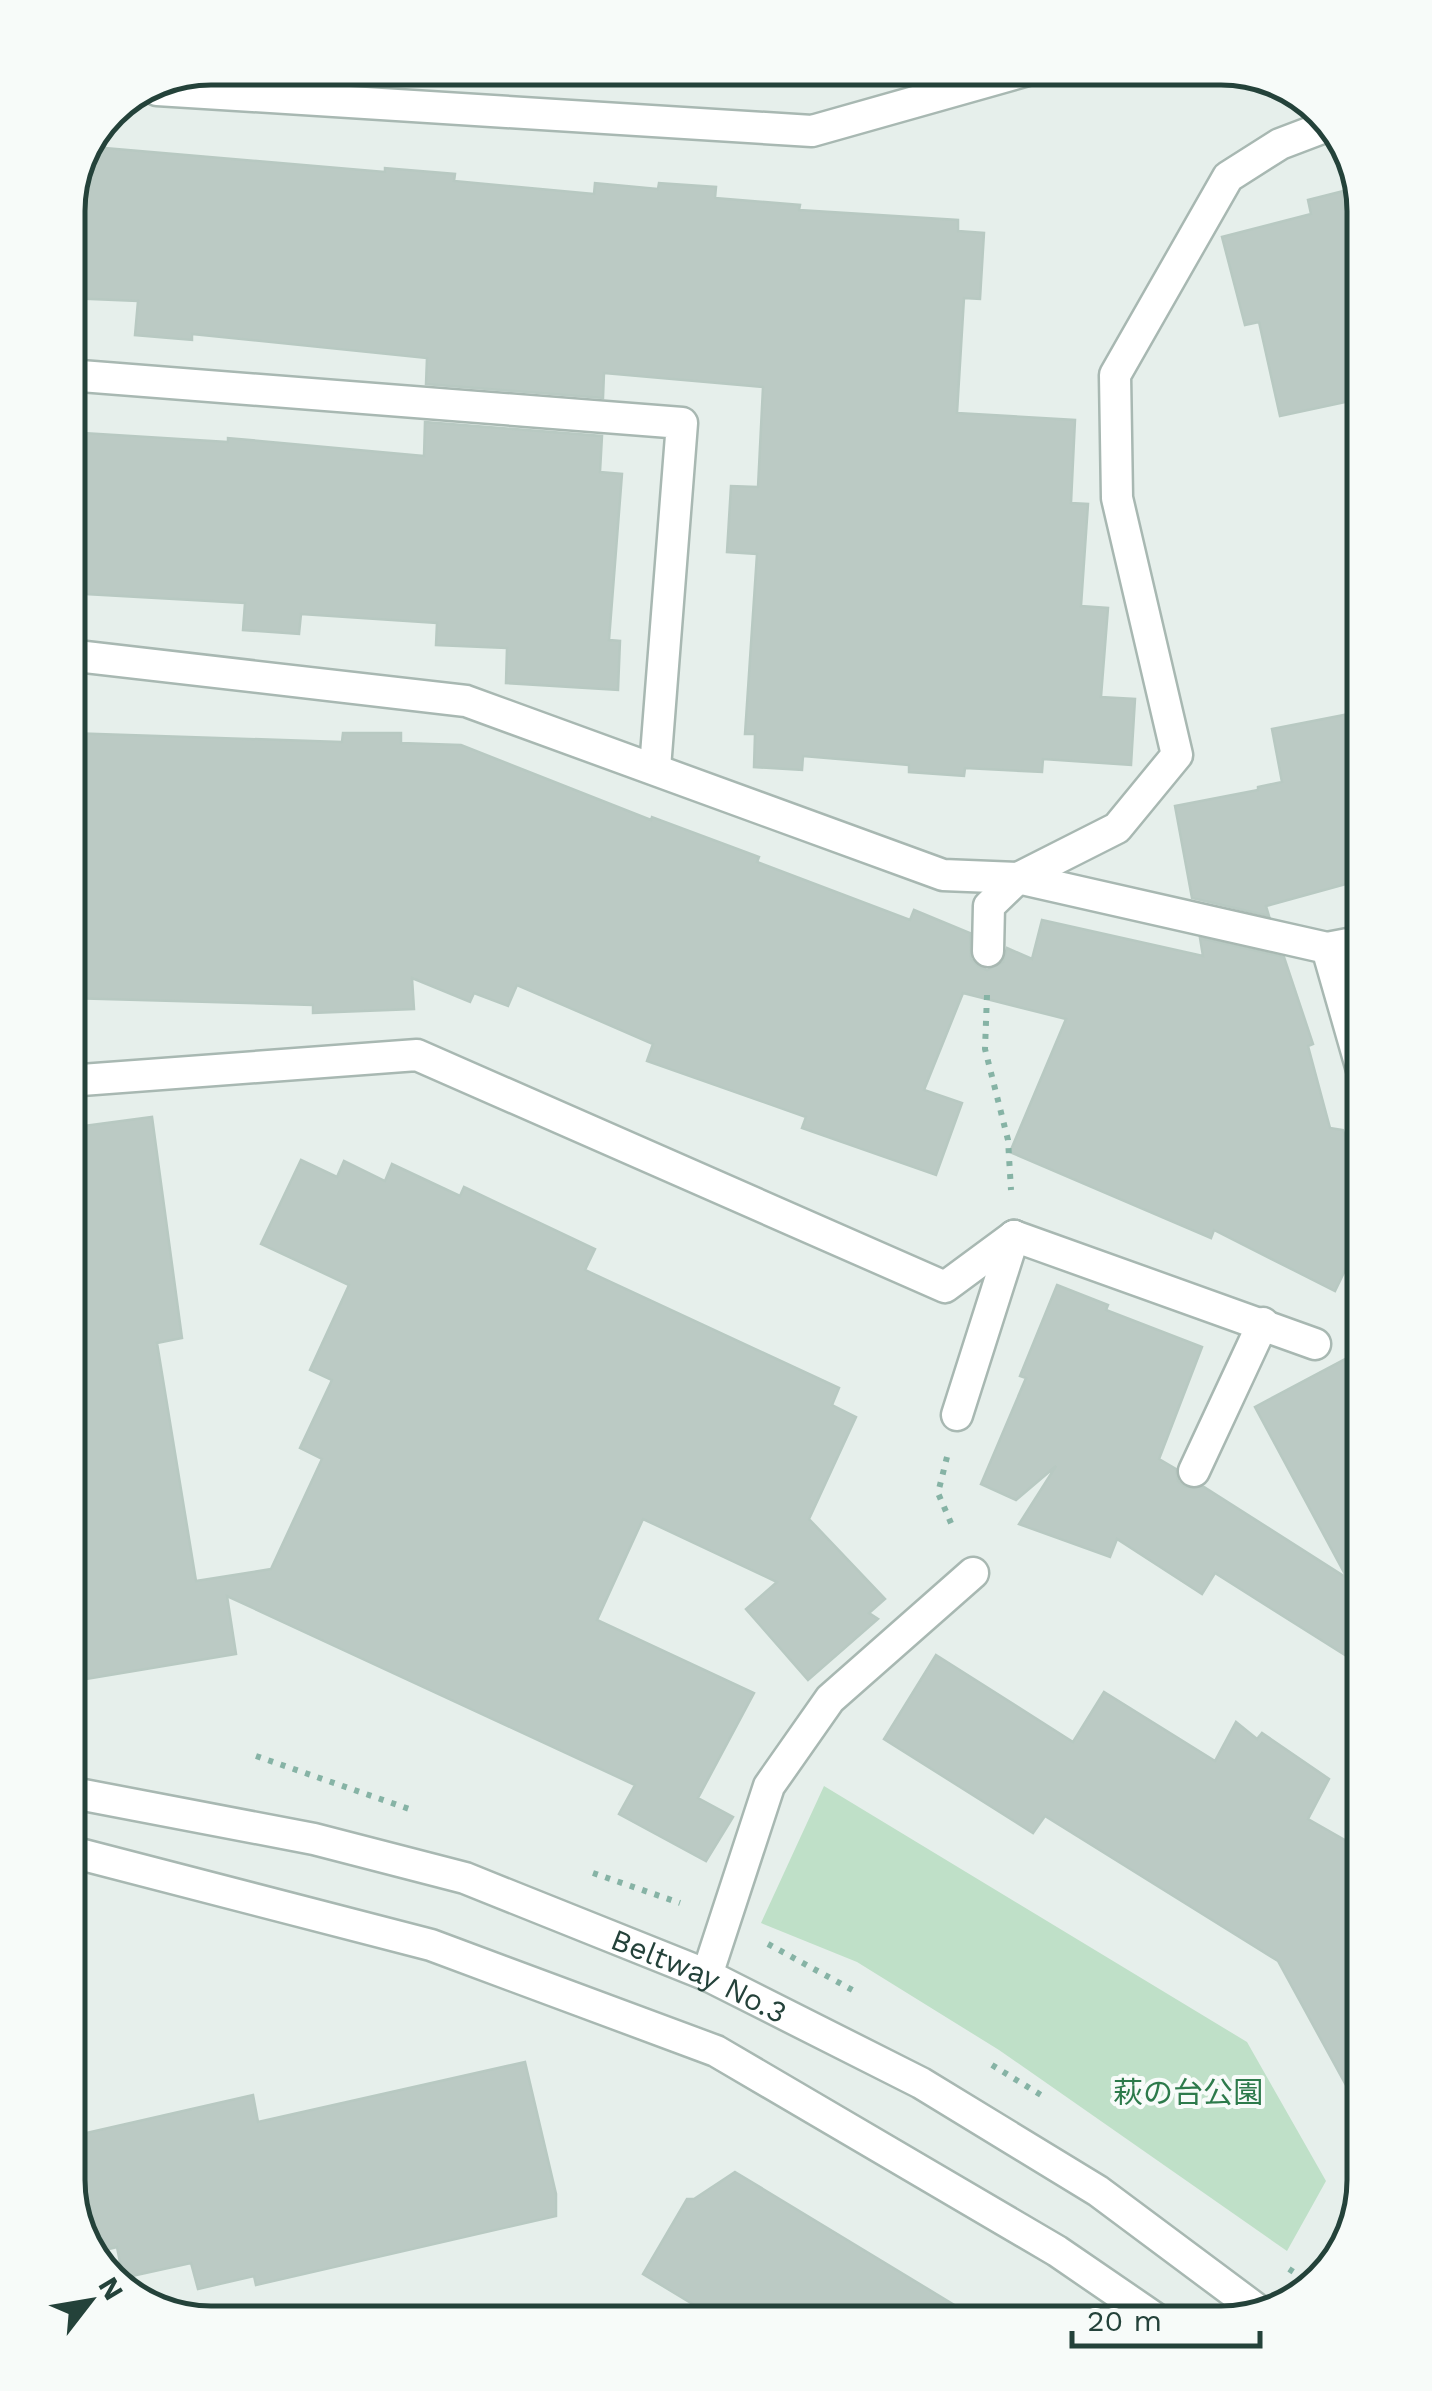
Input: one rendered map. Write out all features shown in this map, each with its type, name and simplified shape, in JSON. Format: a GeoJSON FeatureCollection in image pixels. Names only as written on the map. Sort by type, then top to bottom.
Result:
{"type":"FeatureCollection","features":[{"type":"Feature","properties":{"kind":"street"},"geometry":{"type":"LineString","coordinates":[[175,91],[812,130],[974,85]]}},
{"type":"Feature","properties":{"kind":"street"},"geometry":{"type":"LineString","coordinates":[[988,952],[989,906],[1018,878],[1117,828],[1178,755],[1117,498],[1115,375],[1228,177],[1280,144],[1317,130]]}},
{"type":"Feature","properties":{"kind":"street"},"geometry":{"type":"LineString","coordinates":[[85,376],[682,423],[655,768]]}},
{"type":"Feature","properties":{"kind":"street"},"geometry":{"type":"LineString","coordinates":[[85,658],[466,702],[943,876],[1018,878],[1328,948],[1347,944]]}},
{"type":"Feature","properties":{"kind":"street"},"geometry":{"type":"LineString","coordinates":[[1328,948],[1347,1016]]}},
{"type":"Feature","properties":{"kind":"street"},"geometry":{"type":"LineString","coordinates":[[85,1080],[417,1055],[945,1287],[1014,1236]]}},
{"type":"Feature","properties":{"kind":"street"},"geometry":{"type":"LineString","coordinates":[[1014,1236],[1315,1344]]}},
{"type":"Feature","properties":{"kind":"street"},"geometry":{"type":"LineString","coordinates":[[957,1415],[1014,1236]]}},
{"type":"Feature","properties":{"kind":"street"},"geometry":{"type":"LineString","coordinates":[[1194,1472],[1263,1323]]}},
{"type":"Feature","properties":{"kind":"street"},"geometry":{"type":"LineString","coordinates":[[706,1975],[769,1786],[830,1699],[972,1573]]}},
{"type":"Feature","properties":{"kind":"street","name":"Beltway No.3"},"geometry":{"type":"LineString","coordinates":[[85,1795],[314,1838],[464,1878],[706,1975],[921,2083],[986,2122],[1098,2191],[1248,2303]]}},
{"type":"Feature","properties":{"kind":"street","name":"Beltway No.3"},"geometry":{"type":"LineString","coordinates":[[85,1855],[431,1945],[716,2051],[1057,2250],[1136,2306]]}},
{"type":"Feature","properties":{"kind":"path"},"geometry":{"type":"LineString","coordinates":[[988,952],[985,1049],[1008,1140],[1014,1236]]}},
{"type":"Feature","properties":{"kind":"path"},"geometry":{"type":"LineString","coordinates":[[957,1415],[938,1493],[972,1573]]}},
{"type":"Feature","properties":{"kind":"green space","name":"萩の台公園"},"geometry":{"type":"Polygon","coordinates":[[[824,1786],[1247,2042],[1326,2181],[1287,2251],[999,2050],[857,1962],[761,1923],[824,1786]]]}},
{"type":"Feature","properties":{"kind":"building"},"geometry":{"type":"Polygon","coordinates":[[[102,148],[385,172],[385,168],[455,174],[454,181],[594,194],[595,183],[658,189],[659,183],[716,187],[715,198],[800,205],[799,210],[958,220],[958,231],[984,233],[980,299],[964,298],[957,413],[1075,420],[1071,503],[1088,504],[1081,606],[1108,608],[1101,697],[1135,699],[1131,765],[1043,759],[1042,772],[965,768],[964,776],[909,772],[909,765],[803,756],[802,770],[754,767],[755,734],[745,734],[757,554],[727,552],[731,486],[758,487],[763,387],[604,373],[603,398],[426,384],[427,358],[192,334],[192,340],[135,335],[138,301],[85,299],[85,203],[89,179],[102,148]]]}},
{"type":"Feature","properties":{"kind":"building"},"geometry":{"type":"Polygon","coordinates":[[[1345,191],[1347,402],[1280,416],[1259,322],[1245,325],[1222,237],[1311,214],[1308,200],[1345,191]]]}},
{"type":"Feature","properties":{"kind":"building"},"geometry":{"type":"Polygon","coordinates":[[[425,422],[602,436],[600,472],[622,474],[609,640],[620,641],[618,690],[506,683],[507,648],[436,645],[437,623],[301,614],[299,634],[243,630],[245,603],[85,594],[85,433],[228,442],[228,438],[424,456],[425,422]]]}},
{"type":"Feature","properties":{"kind":"building"},"geometry":{"type":"Polygon","coordinates":[[[1347,714],[1347,884],[1266,906],[1269,916],[1192,898],[1175,806],[1282,782],[1272,729],[1347,714]]]}},
{"type":"Feature","properties":{"kind":"building"},"geometry":{"type":"Polygon","coordinates":[[[343,733],[401,733],[401,743],[461,745],[651,820],[652,817],[759,857],[757,862],[910,920],[914,910],[970,933],[971,959],[987,970],[1003,962],[1007,948],[1032,959],[1042,920],[1203,956],[1200,938],[1284,957],[1313,1044],[1308,1046],[1330,1128],[1343,1130],[1347,1144],[1347,1266],[1335,1291],[1214,1230],[1211,1238],[1010,1152],[1066,1019],[963,993],[924,1090],[962,1103],[936,1175],[802,1128],[806,1117],[647,1061],[653,1044],[517,985],[508,1006],[474,993],[470,1002],[412,978],[414,1009],[313,1013],[313,1005],[85,998],[85,734],[342,742],[343,733]]]}},
{"type":"Feature","properties":{"kind":"building"},"geometry":{"type":"Polygon","coordinates":[[[152,1117],[182,1338],[157,1343],[196,1581],[271,1569],[322,1459],[300,1448],[332,1380],[310,1370],[349,1285],[261,1244],[301,1160],[337,1177],[344,1161],[385,1181],[392,1164],[460,1196],[464,1187],[595,1249],[585,1270],[839,1388],[832,1405],[856,1417],[809,1519],[885,1599],[869,1613],[878,1619],[808,1680],[746,1609],[777,1582],[643,1519],[597,1620],[754,1693],[698,1798],[733,1817],[706,1861],[619,1814],[635,1785],[227,1596],[236,1654],[85,1679],[85,1126],[152,1117]]]}},
{"type":"Feature","properties":{"kind":"building"},"geometry":{"type":"Polygon","coordinates":[[[1057,1285],[1108,1305],[1106,1310],[1202,1347],[1159,1459],[1176,1469],[1178,1481],[1185,1487],[1204,1487],[1347,1578],[1347,1656],[1215,1573],[1202,1594],[1117,1539],[1110,1557],[1019,1524],[1056,1466],[1016,1500],[981,1484],[1026,1378],[1020,1376],[1057,1285]]]}},
{"type":"Feature","properties":{"kind":"building"},"geometry":{"type":"Polygon","coordinates":[[[1347,1358],[1347,1578],[1255,1407],[1347,1358]]]}},
{"type":"Feature","properties":{"kind":"building"},"geometry":{"type":"Polygon","coordinates":[[[936,1655],[1073,1742],[1104,1692],[1215,1761],[1236,1722],[1257,1739],[1262,1733],[1329,1779],[1308,1819],[1347,1841],[1347,2087],[1278,1961],[1045,1816],[1033,1833],[884,1739],[936,1655]]]}},
{"type":"Feature","properties":{"kind":"building"},"geometry":{"type":"Polygon","coordinates":[[[525,2062],[556,2194],[556,2216],[256,2285],[254,2276],[198,2289],[191,2263],[140,2274],[140,2251],[118,2251],[117,2247],[106,2250],[86,2196],[85,2133],[253,2095],[258,2122],[525,2062]]]}},
{"type":"Feature","properties":{"kind":"building"},"geometry":{"type":"Polygon","coordinates":[[[735,2172],[956,2306],[696,2306],[643,2274],[687,2199],[694,2199],[735,2172]]]}}]}
